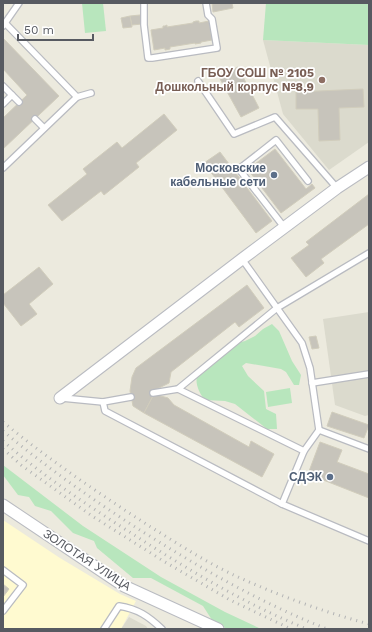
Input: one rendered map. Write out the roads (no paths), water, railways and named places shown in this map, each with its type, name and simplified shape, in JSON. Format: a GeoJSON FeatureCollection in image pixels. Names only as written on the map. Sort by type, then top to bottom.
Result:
{"type":"FeatureCollection","features":[{"type":"Feature","properties":{"kind":"street"},"geometry":{"type":"LineString","coordinates":[[60,398],[336,188],[369,167]]}},
{"type":"Feature","properties":{"kind":"street","name":"ЗОЛОТАЯ УЛИЦА"},"geometry":{"type":"LineString","coordinates":[[3,505],[124,586],[218,629]]}},
{"type":"Feature","properties":{"kind":"lane"},"geometry":{"type":"LineString","coordinates":[[19,3],[4,25],[77,97]]}},
{"type":"Feature","properties":{"kind":"lane"},"geometry":{"type":"LineString","coordinates":[[144,3],[144,25],[148,58],[217,48],[212,19],[208,15],[206,3]]}},
{"type":"Feature","properties":{"kind":"lane"},"geometry":{"type":"LineString","coordinates":[[198,81],[234,134],[275,117],[336,188]]}},
{"type":"Feature","properties":{"kind":"lane"},"geometry":{"type":"LineString","coordinates":[[3,86],[19,102]]}},
{"type":"Feature","properties":{"kind":"lane"},"geometry":{"type":"LineString","coordinates":[[3,168],[77,97],[91,93]]}},
{"type":"Feature","properties":{"kind":"lane"},"geometry":{"type":"LineString","coordinates":[[3,104],[12,95]]}},
{"type":"Feature","properties":{"kind":"lane"},"geometry":{"type":"LineString","coordinates":[[35,119],[44,128]]}},
{"type":"Feature","properties":{"kind":"lane"},"geometry":{"type":"LineString","coordinates":[[284,227],[239,169],[276,140],[308,181]]}},
{"type":"Feature","properties":{"kind":"lane"},"geometry":{"type":"LineString","coordinates":[[153,393],[178,389],[277,308],[369,253]]}},
{"type":"Feature","properties":{"kind":"lane"},"geometry":{"type":"LineString","coordinates":[[242,259],[302,343],[310,368],[319,430],[304,451],[282,504]]}},
{"type":"Feature","properties":{"kind":"lane"},"geometry":{"type":"LineString","coordinates":[[312,383],[369,374]]}},
{"type":"Feature","properties":{"kind":"lane"},"geometry":{"type":"LineString","coordinates":[[178,389],[304,451]]}},
{"type":"Feature","properties":{"kind":"lane"},"geometry":{"type":"LineString","coordinates":[[60,398],[103,402],[131,397]]}},
{"type":"Feature","properties":{"kind":"lane"},"geometry":{"type":"LineString","coordinates":[[103,402],[105,411],[282,504],[369,541]]}},
{"type":"Feature","properties":{"kind":"lane"},"geometry":{"type":"LineString","coordinates":[[319,430],[369,449]]}},
{"type":"Feature","properties":{"kind":"lane"},"geometry":{"type":"LineString","coordinates":[[3,570],[23,585],[3,611]]}},
{"type":"Feature","properties":{"kind":"lane"},"geometry":{"type":"LineString","coordinates":[[104,629],[119,606],[133,609],[152,619],[162,629]]}},
{"type":"Feature","properties":{"kind":"railway"},"geometry":{"type":"LineString","coordinates":[[3,422],[37,449],[91,487],[191,552],[238,577],[270,591],[319,609],[369,624]]}},
{"type":"Feature","properties":{"kind":"railway"},"geometry":{"type":"LineString","coordinates":[[3,431],[70,483],[122,519],[231,584],[278,608],[327,629]]}},
{"type":"Feature","properties":{"kind":"railway"},"geometry":{"type":"LineString","coordinates":[[3,441],[66,490],[173,560],[261,609],[307,629]]}},
{"type":"Feature","properties":{"kind":"railway"},"geometry":{"type":"LineString","coordinates":[[3,449],[21,465],[92,516],[165,562],[230,600],[291,629]]}},
{"type":"Feature","properties":{"kind":"place","name":"ГБОУ СОШ № 2105 Дошкольный корпус №8,9"},"geometry":{"type":"Point","coordinates":[322,80]}},
{"type":"Feature","properties":{"kind":"place","name":"Московские кабельные сети"},"geometry":{"type":"Point","coordinates":[274,175]}},
{"type":"Feature","properties":{"kind":"place","name":"СДЭК"},"geometry":{"type":"Point","coordinates":[330,477]}}]}
